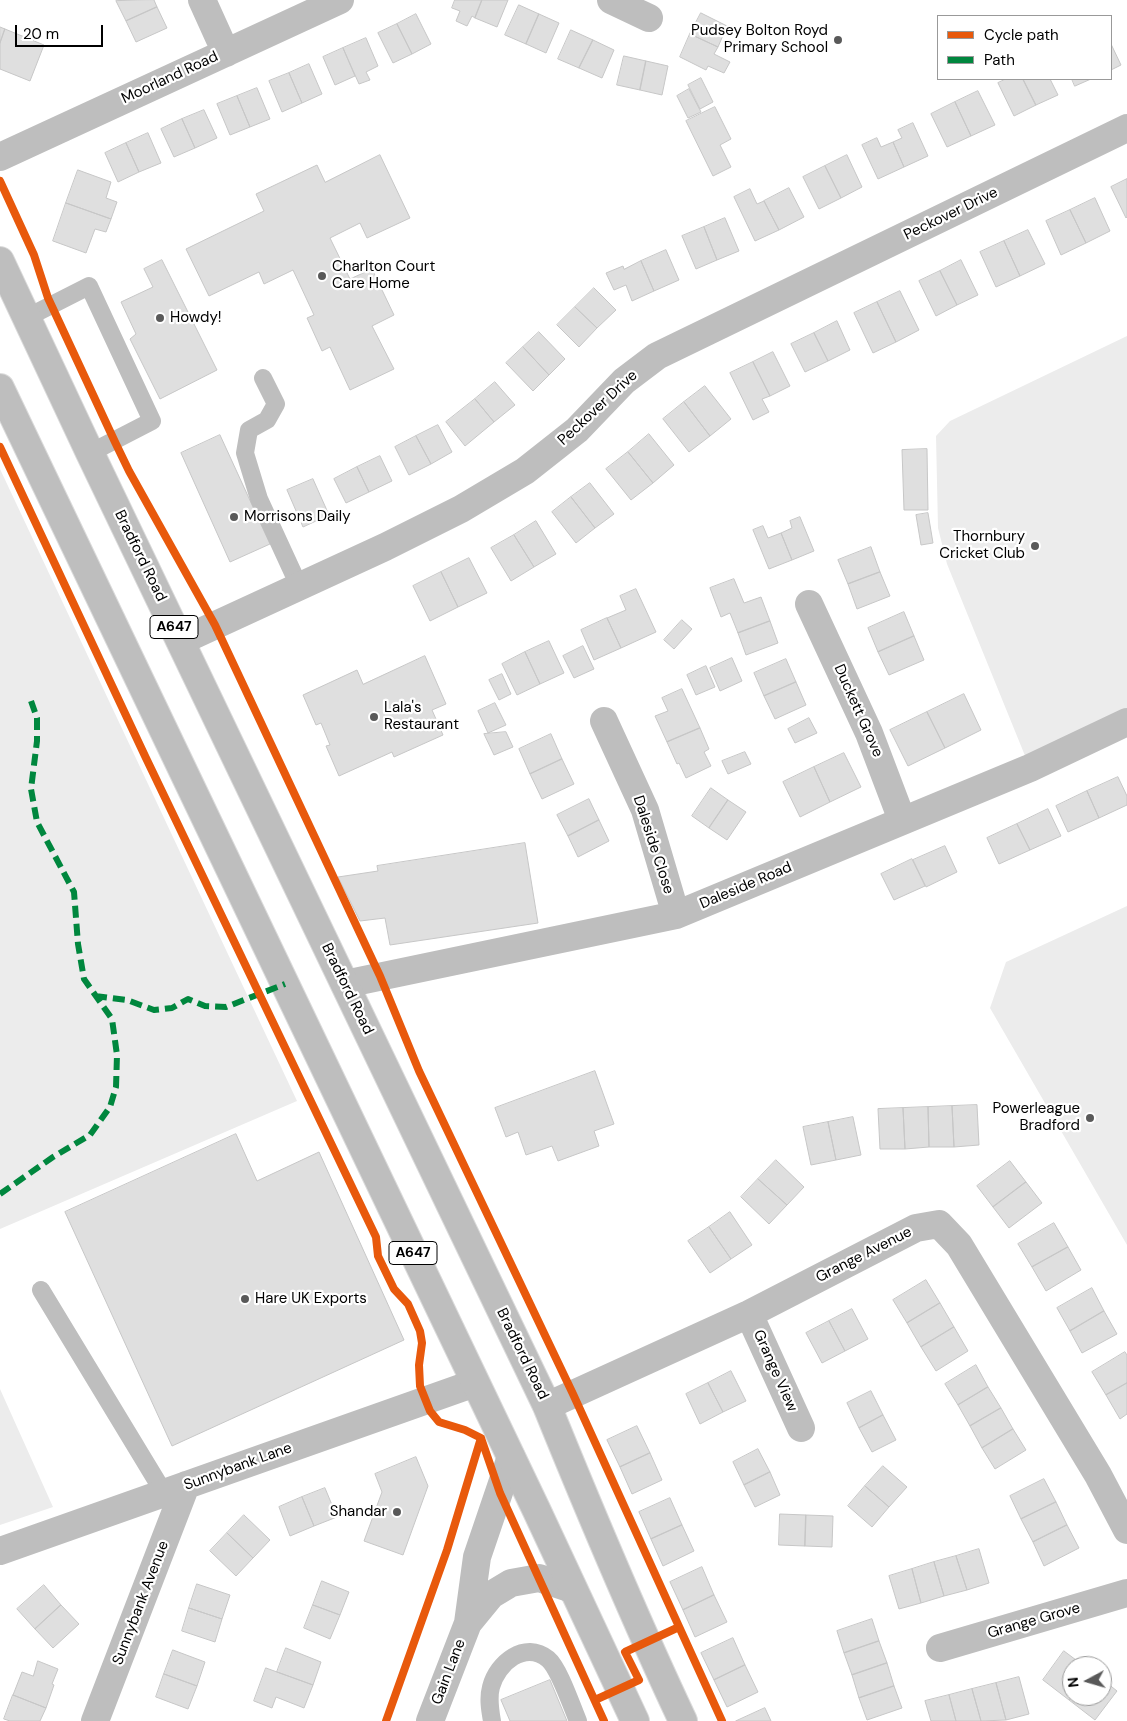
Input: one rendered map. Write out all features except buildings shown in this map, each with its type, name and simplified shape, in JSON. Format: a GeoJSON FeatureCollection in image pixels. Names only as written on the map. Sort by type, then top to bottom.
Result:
{"type":"FeatureCollection","features":[{"type":"Feature","properties":{"kind":"main road"},"geometry":{"type":"LineString","coordinates":[[202,0],[226,53]]}},
{"type":"Feature","properties":{"kind":"main road","name":"Moorland Road"},"geometry":{"type":"LineString","coordinates":[[0,157],[340,0]]}},
{"type":"Feature","properties":{"kind":"main road"},"geometry":{"type":"LineString","coordinates":[[611,0],[649,18]]}},
{"type":"Feature","properties":{"kind":"main road","name":"Peckover Drive"},"geometry":{"type":"LineString","coordinates":[[181,641],[385,547],[461,509],[525,471],[577,430],[624,381],[657,356],[1127,128]]}},
{"type":"Feature","properties":{"kind":"main road","name":"Bradford Road"},"geometry":{"type":"LineString","coordinates":[[0,261],[90,453],[547,1406],[646,1642],[683,1721]]}},
{"type":"Feature","properties":{"kind":"main road","name":"A647"},"geometry":{"type":"LineString","coordinates":[[0,388],[511,1457],[635,1721]]}},
{"type":"Feature","properties":{"kind":"main road","name":"Duckett Grove"},"geometry":{"type":"LineString","coordinates":[[809,604],[869,732],[902,820]]}},
{"type":"Feature","properties":{"kind":"main road","name":"Daleside Close"},"geometry":{"type":"LineString","coordinates":[[604,721],[645,810],[676,915]]}},
{"type":"Feature","properties":{"kind":"main road","name":"Daleside Road"},"geometry":{"type":"LineString","coordinates":[[345,984],[676,915],[1030,768],[1127,722]]}},
{"type":"Feature","properties":{"kind":"main road","name":"Grange Avenue"},"geometry":{"type":"LineString","coordinates":[[547,1406],[749,1314],[916,1228],[939,1224],[959,1245],[1092,1467],[1127,1530]]}},
{"type":"Feature","properties":{"kind":"main road","name":"Grange View"},"geometry":{"type":"LineString","coordinates":[[749,1314],[801,1428]]}},
{"type":"Feature","properties":{"kind":"main road","name":"Sunnybank Lane"},"geometry":{"type":"LineString","coordinates":[[0,1551],[475,1383]]}},
{"type":"Feature","properties":{"kind":"main road","name":"Gain Lane"},"geometry":{"type":"LineString","coordinates":[[430,1721],[468,1623],[477,1557],[511,1457]]}},
{"type":"Feature","properties":{"kind":"main road","name":"Sunnybank Avenue"},"geometry":{"type":"LineString","coordinates":[[95,1721],[175,1489]]}},
{"type":"Feature","properties":{"kind":"main road","name":"Gain Lane"},"geometry":{"type":"LineString","coordinates":[[468,1623],[491,1595],[511,1583],[539,1578],[572,1588]]}},
{"type":"Feature","properties":{"kind":"main road","name":"Grange Grove"},"geometry":{"type":"LineString","coordinates":[[940,1648],[1127,1593]]}},
{"type":"Feature","properties":{"kind":"lane"},"geometry":{"type":"LineString","coordinates":[[26,318],[89,286],[152,421],[90,453]]}},
{"type":"Feature","properties":{"kind":"lane"},"geometry":{"type":"LineString","coordinates":[[263,378],[276,404],[267,420],[249,430],[245,453],[259,499],[299,586]]}},
{"type":"Feature","properties":{"kind":"lane"},"geometry":{"type":"LineString","coordinates":[[41,1290],[175,1489]]}},
{"type":"Feature","properties":{"kind":"lane"},"geometry":{"type":"LineString","coordinates":[[492,1721],[489,1699],[495,1676],[501,1666],[510,1658],[520,1653],[528,1652],[542,1655],[553,1664],[578,1721]]}},
{"type":"Feature","properties":{"kind":"shaded area","name":"Thornbury Cricket Club"},"geometry":{"type":"Polygon","coordinates":[[[1127,336],[1127,722],[1030,768],[947,564],[938,528],[936,436],[950,421],[1127,336]]]}},
{"type":"Feature","properties":{"kind":"shaded area"},"geometry":{"type":"Polygon","coordinates":[[[0,469],[297,1101],[0,1229],[0,469]]]}},
{"type":"Feature","properties":{"kind":"shaded area","name":"Powerleague Bradford"},"geometry":{"type":"Polygon","coordinates":[[[1127,906],[1127,1245],[990,1008],[1006,962],[1127,906]]]}},
{"type":"Feature","properties":{"kind":"shaded area"},"geometry":{"type":"Polygon","coordinates":[[[0,1389],[53,1507],[0,1525],[0,1389]]]}},
{"type":"Feature","properties":{"kind":"marked path"},"geometry":{"type":"LineString","coordinates":[[0,1194],[53,1157],[90,1135],[110,1107],[116,1087],[117,1055],[112,1019],[84,979],[78,944],[74,892],[37,822],[31,789],[37,741],[37,718],[30,698]]}},
{"type":"Feature","properties":{"kind":"marked path"},"geometry":{"type":"LineString","coordinates":[[95,996],[127,1000],[154,1010],[172,1008],[188,999],[205,1006],[226,1007],[285,984]]}},
{"type":"Feature","properties":{"kind":"cycle path"},"geometry":{"type":"LineString","coordinates":[[0,181],[34,255],[48,298],[115,442],[129,471],[215,625],[380,976],[419,1071],[573,1394],[722,1721]]}},
{"type":"Feature","properties":{"kind":"cycle path"},"geometry":{"type":"LineString","coordinates":[[0,447],[145,756],[376,1237],[378,1256],[394,1289],[408,1304],[420,1331],[422,1343],[419,1365],[420,1386],[430,1411],[439,1422],[465,1430],[481,1438],[500,1493],[604,1721]]}},
{"type":"Feature","properties":{"kind":"cycle path"},"geometry":{"type":"LineString","coordinates":[[386,1721],[447,1550],[481,1438]]}},
{"type":"Feature","properties":{"kind":"cycle path"},"geometry":{"type":"LineString","coordinates":[[595,1700],[639,1680],[625,1652],[679,1627]]}},
{"type":"Feature","properties":{"kind":"place","name":"Pudsey Bolton Royd Primary School"},"geometry":{"type":"Point","coordinates":[838,40]}},
{"type":"Feature","properties":{"kind":"place","name":"Charlton Court Care Home"},"geometry":{"type":"Point","coordinates":[322,276]}},
{"type":"Feature","properties":{"kind":"place","name":"Howdy!"},"geometry":{"type":"Point","coordinates":[160,318]}},
{"type":"Feature","properties":{"kind":"place","name":"Morrisons Daily"},"geometry":{"type":"Point","coordinates":[234,517]}},
{"type":"Feature","properties":{"kind":"place","name":"Thornbury Cricket Club"},"geometry":{"type":"Point","coordinates":[1035,546]}},
{"type":"Feature","properties":{"kind":"place","name":"Lala's Restaurant"},"geometry":{"type":"Point","coordinates":[374,717]}},
{"type":"Feature","properties":{"kind":"place","name":"Powerleague Bradford"},"geometry":{"type":"Point","coordinates":[1090,1118]}},
{"type":"Feature","properties":{"kind":"place","name":"Hare UK Exports"},"geometry":{"type":"Point","coordinates":[245,1299]}},
{"type":"Feature","properties":{"kind":"place","name":"Shandar"},"geometry":{"type":"Point","coordinates":[397,1512]}}]}
